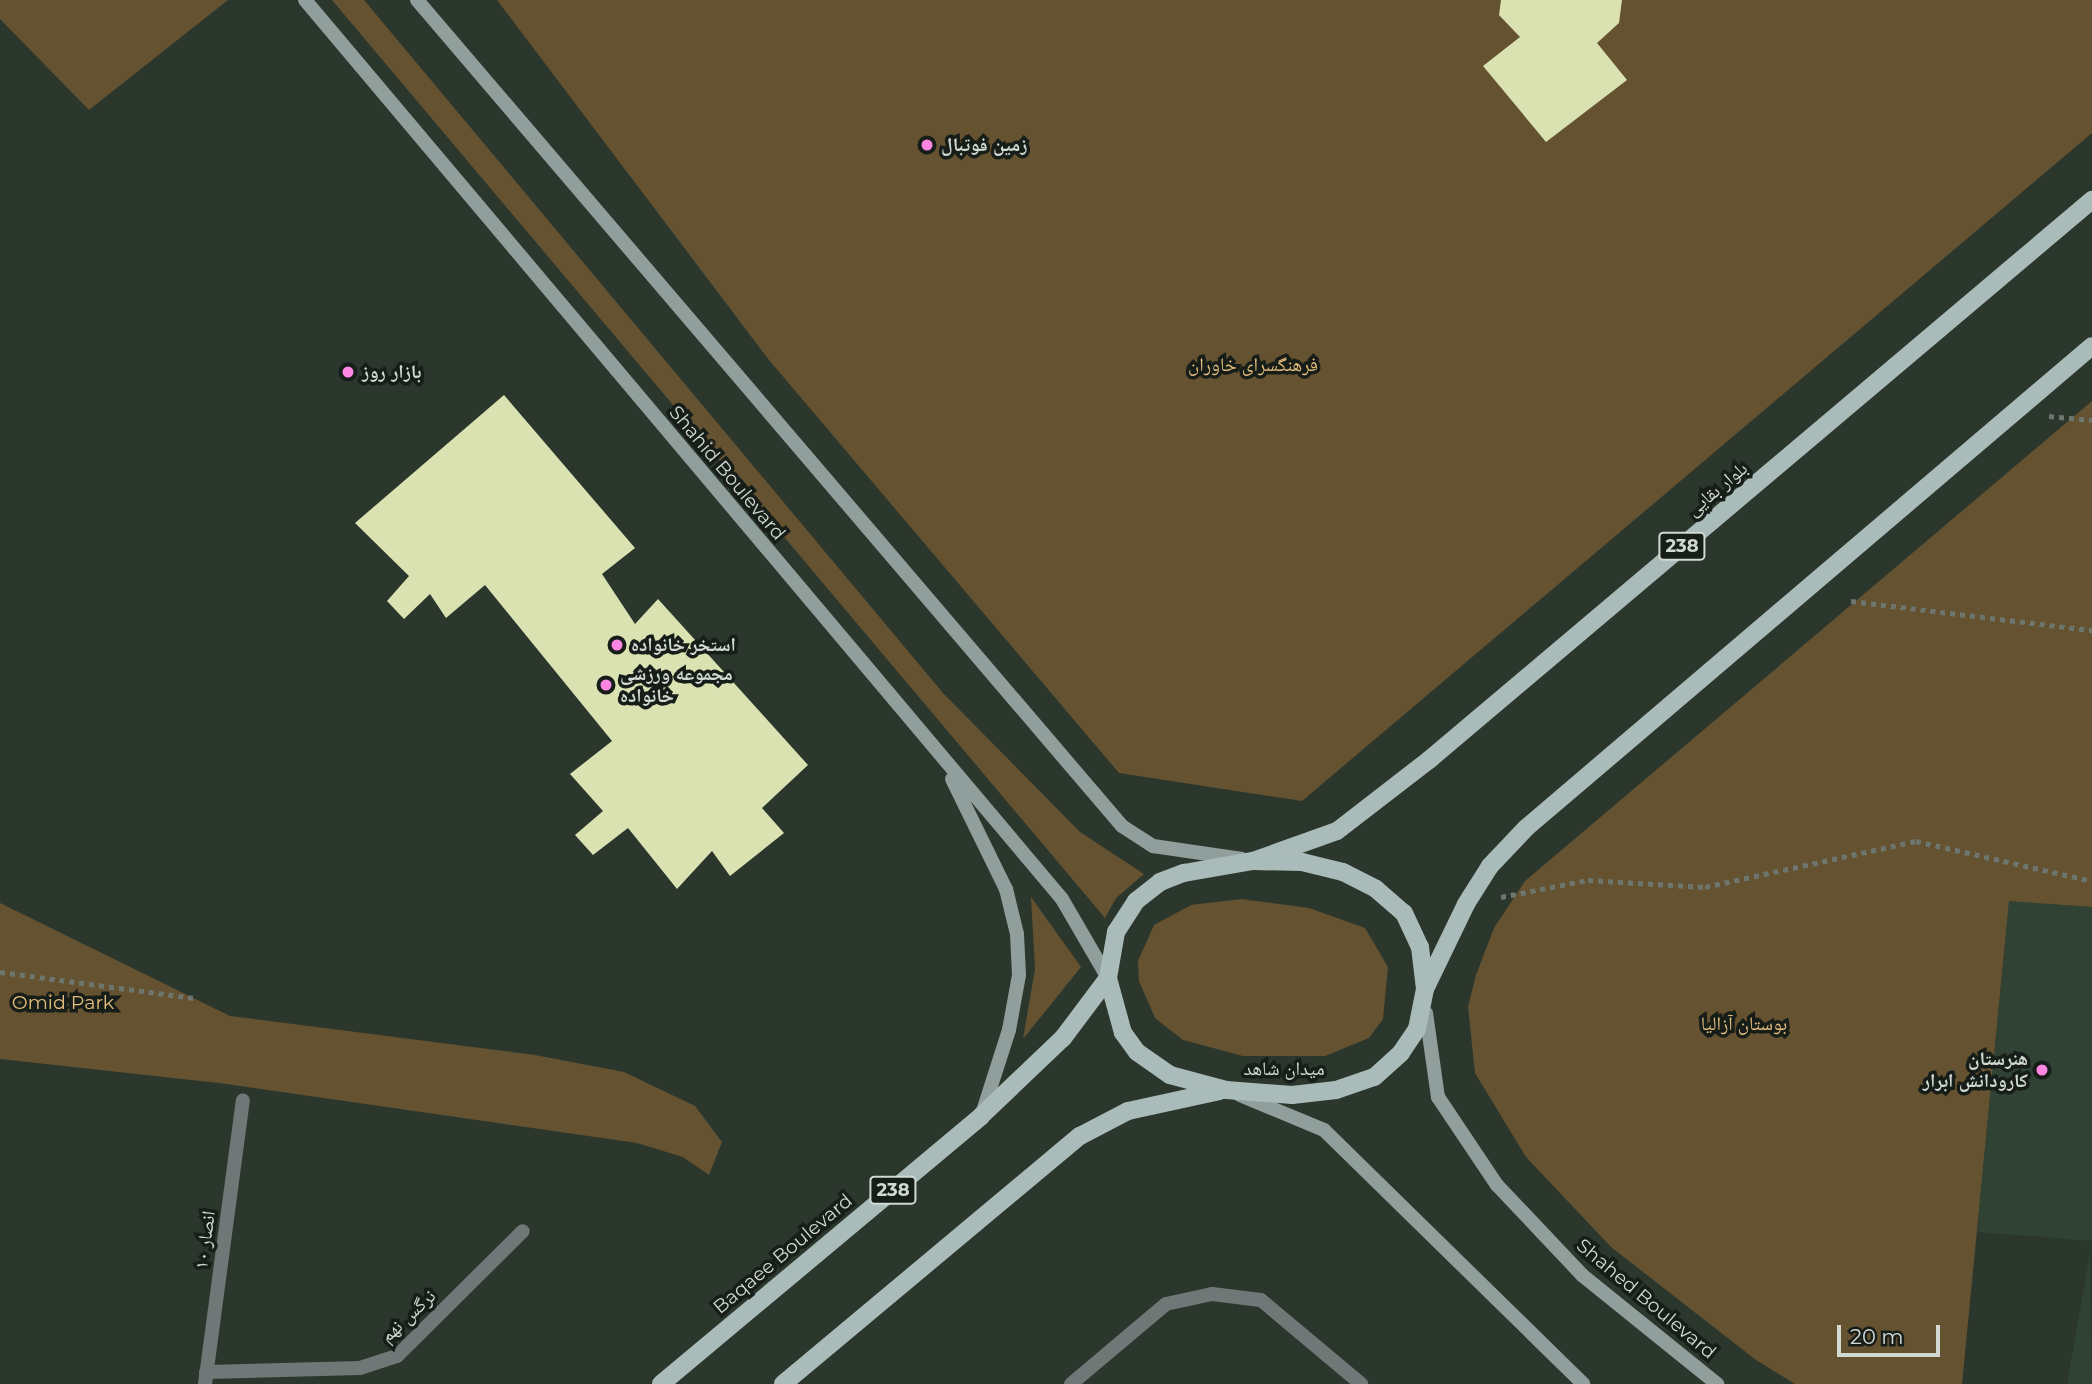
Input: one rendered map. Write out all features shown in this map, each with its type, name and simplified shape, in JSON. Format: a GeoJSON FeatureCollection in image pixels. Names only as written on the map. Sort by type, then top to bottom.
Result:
{"type":"FeatureCollection","features":[{"type":"Feature","properties":{"kind":"main road","name":"Shahid Boulevard"},"geometry":{"type":"LineString","coordinates":[[305,0],[1062,899],[1108,978]]}},
{"type":"Feature","properties":{"kind":"main road"},"geometry":{"type":"LineString","coordinates":[[416,0],[1122,826],[1164,849],[1254,861]]}},
{"type":"Feature","properties":{"kind":"main road","name":"بلوار بقایی"},"geometry":{"type":"LineString","coordinates":[[1254,861],[1337,831],[1429,760],[2092,200]]}},
{"type":"Feature","properties":{"kind":"main road"},"geometry":{"type":"LineString","coordinates":[[1425,989],[1466,904],[1490,866],[1526,828],[2092,346]]}},
{"type":"Feature","properties":{"kind":"main road"},"geometry":{"type":"LineString","coordinates":[[942,759],[1006,890],[1017,934],[1019,975],[1009,1030],[981,1116]]}},
{"type":"Feature","properties":{"kind":"main road","name":"میدان شاهد"},"geometry":{"type":"LineString","coordinates":[[1254,861],[1329,868],[1376,889],[1404,913],[1420,947],[1425,989],[1417,1029],[1401,1053],[1374,1077],[1336,1090],[1292,1095],[1226,1090],[1170,1075],[1137,1052],[1115,1014],[1108,978],[1116,932],[1148,890],[1209,866],[1254,861]]}},
{"type":"Feature","properties":{"kind":"main road","name":"Baqaee Boulevard"},"geometry":{"type":"LineString","coordinates":[[661,1384],[981,1116],[1063,1038],[1108,978]]}},
{"type":"Feature","properties":{"kind":"main road","name":"Shahed Boulevard"},"geometry":{"type":"LineString","coordinates":[[1425,989],[1426,1043],[1438,1097],[1497,1185],[1582,1275],[1717,1384]]}},
{"type":"Feature","properties":{"kind":"main road"},"geometry":{"type":"LineString","coordinates":[[783,1384],[1096,1125],[1128,1111],[1226,1090],[1325,1130],[1583,1384]]}},
{"type":"Feature","properties":{"kind":"street","name":"انصار ۱۰"},"geometry":{"type":"LineString","coordinates":[[206,1378],[243,1101]]}},
{"type":"Feature","properties":{"kind":"street","name":"نرگس نهم"},"geometry":{"type":"LineString","coordinates":[[206,1378],[360,1368],[397,1356],[523,1231]]}},
{"type":"Feature","properties":{"kind":"street"},"geometry":{"type":"LineString","coordinates":[[1071,1384],[1166,1304],[1212,1294],[1261,1300],[1361,1384]]}},
{"type":"Feature","properties":{"kind":"path"},"geometry":{"type":"LineString","coordinates":[[1851,601],[2092,630]]}},
{"type":"Feature","properties":{"kind":"path"},"geometry":{"type":"LineString","coordinates":[[1466,904],[1588,880],[1705,887],[1916,841],[2092,881]]}},
{"type":"Feature","properties":{"kind":"path"},"geometry":{"type":"LineString","coordinates":[[0,972],[194,998]]}},
{"type":"Feature","properties":{"kind":"shaded area","name":"هنرستان کارودانش ابرار"},"geometry":{"type":"Polygon","coordinates":[[[2009,901],[2092,907],[2092,1241],[1977,1232],[2009,901]]]}},
{"type":"Feature","properties":{"kind":"shaded area"},"geometry":{"type":"Polygon","coordinates":[[[2090,1253],[2092,1384],[2067,1384],[2090,1253]]]}},
{"type":"Feature","properties":{"kind":"green space"},"geometry":{"type":"Polygon","coordinates":[[[0,0],[228,0],[89,110],[0,19],[0,0]]]}},
{"type":"Feature","properties":{"kind":"green space"},"geometry":{"type":"Polygon","coordinates":[[[332,0],[364,0],[943,693],[1080,832],[1144,874],[1116,898],[1105,918],[332,0]]]}},
{"type":"Feature","properties":{"kind":"green space","name":"فرهنگسرای خاوران"},"geometry":{"type":"Polygon","coordinates":[[[497,0],[2092,0],[2092,133],[1302,801],[1119,773],[769,360],[497,0]]]}},
{"type":"Feature","properties":{"kind":"green space","name":"بوستان آزالیا"},"geometry":{"type":"Polygon","coordinates":[[[2092,401],[2092,907],[2009,901],[1962,1384],[1795,1384],[1756,1360],[1611,1247],[1526,1157],[1475,1073],[1468,1007],[1476,975],[1494,928],[1525,881],[2092,401]]]}},
{"type":"Feature","properties":{"kind":"green space"},"geometry":{"type":"Polygon","coordinates":[[[1031,897],[1081,967],[1023,1039],[1035,969],[1031,897]]]}},
{"type":"Feature","properties":{"kind":"green space"},"geometry":{"type":"Polygon","coordinates":[[[1241,899],[1309,908],[1365,928],[1388,967],[1383,1019],[1369,1038],[1325,1056],[1243,1056],[1183,1040],[1155,1018],[1139,981],[1138,961],[1154,925],[1191,905],[1241,899]]]}},
{"type":"Feature","properties":{"kind":"green space","name":"Omid Park"},"geometry":{"type":"Polygon","coordinates":[[[0,903],[230,1016],[535,1055],[624,1072],[695,1106],[722,1142],[709,1175],[683,1157],[637,1143],[219,1083],[0,1059],[0,903]]]}},
{"type":"Feature","properties":{"kind":"building"},"geometry":{"type":"Polygon","coordinates":[[[1501,0],[1622,0],[1619,23],[1597,43],[1627,80],[1546,142],[1483,66],[1520,37],[1499,15],[1501,0]]]}},
{"type":"Feature","properties":{"kind":"building","name":"استخر خانواده"},"geometry":{"type":"Polygon","coordinates":[[[504,395],[635,548],[602,574],[635,624],[658,599],[808,765],[762,808],[784,833],[730,876],[712,851],[677,889],[628,828],[593,855],[575,835],[603,811],[570,774],[612,741],[485,585],[446,618],[430,594],[404,619],[387,601],[409,576],[355,523],[504,395]]]}},
{"type":"Feature","properties":{"kind":"place","name":"زمین فوتبال"},"geometry":{"type":"Point","coordinates":[927,145]}},
{"type":"Feature","properties":{"kind":"place","name":"بازار روز"},"geometry":{"type":"Point","coordinates":[348,372]}},
{"type":"Feature","properties":{"kind":"place","name":"استخر خانواده"},"geometry":{"type":"Point","coordinates":[617,645]}},
{"type":"Feature","properties":{"kind":"place","name":"مجموعه ورزشی خانواده"},"geometry":{"type":"Point","coordinates":[606,685]}},
{"type":"Feature","properties":{"kind":"place","name":"هنرستان کارودانش ابرار"},"geometry":{"type":"Point","coordinates":[2042,1070]}}]}
